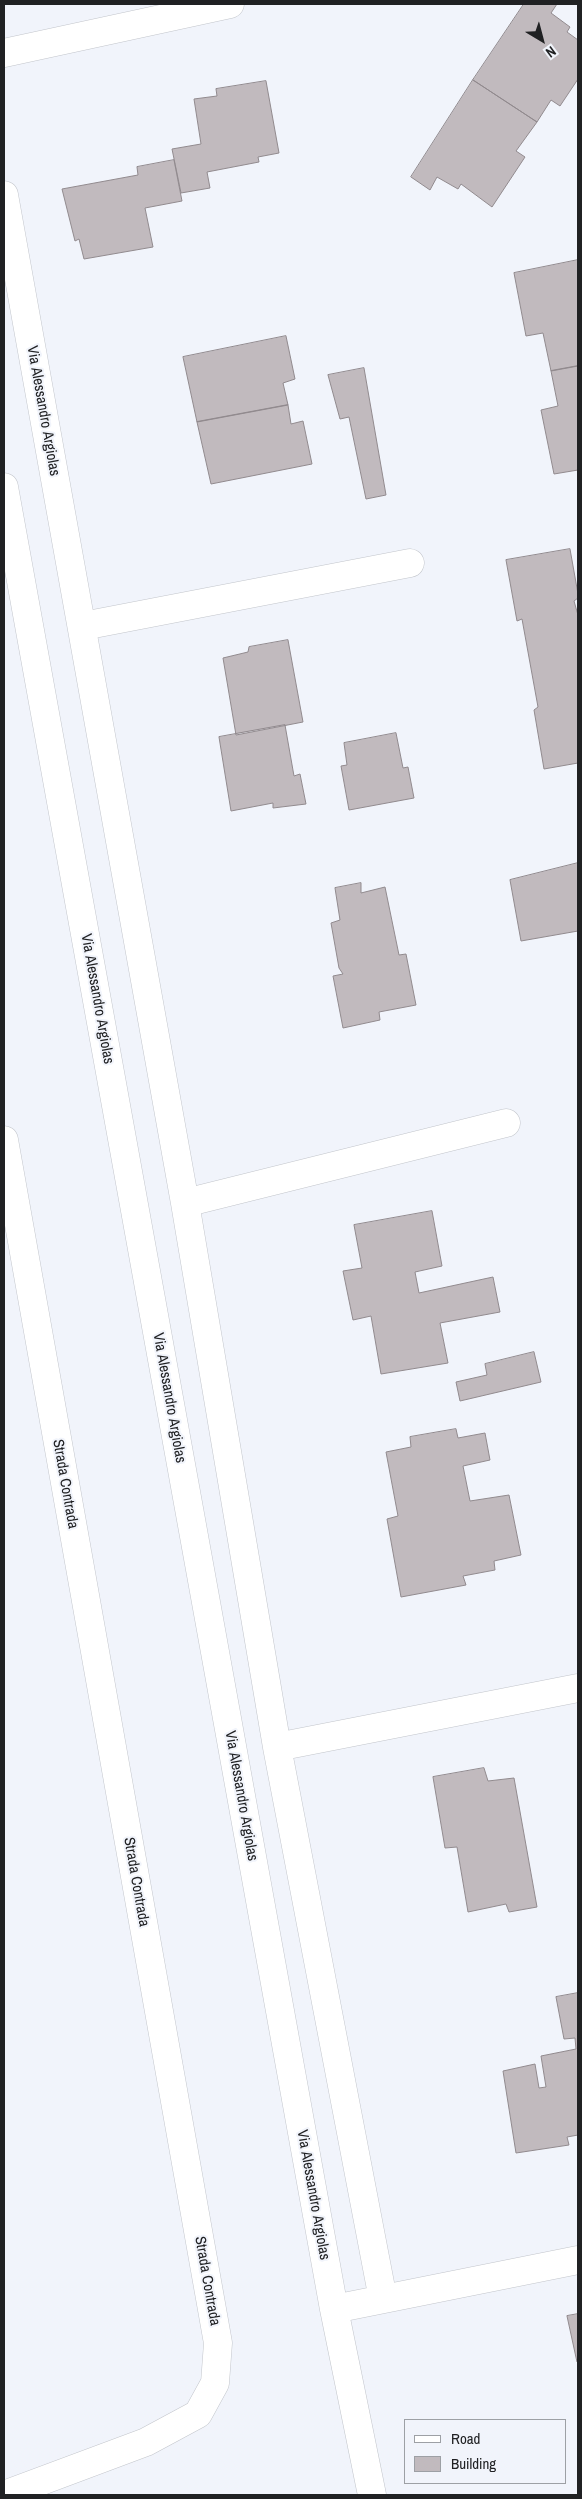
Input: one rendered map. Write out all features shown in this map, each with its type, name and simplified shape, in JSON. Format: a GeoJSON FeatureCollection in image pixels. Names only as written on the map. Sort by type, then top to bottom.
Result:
{"type":"FeatureCollection","features":[{"type":"Feature","properties":{"kind":"street"},"geometry":{"type":"LineString","coordinates":[[4,53],[230,4]]}},
{"type":"Feature","properties":{"kind":"street","name":"Via Alessandro Argiolas"},"geometry":{"type":"LineString","coordinates":[[4,195],[185,1202],[277,1747],[383,2299]]}},
{"type":"Feature","properties":{"kind":"street","name":"Via Alessandro Argiolas"},"geometry":{"type":"LineString","coordinates":[[4,487],[334,2309],[372,2495]]}},
{"type":"Feature","properties":{"kind":"street"},"geometry":{"type":"LineString","coordinates":[[82,626],[410,563]]}},
{"type":"Feature","properties":{"kind":"street"},"geometry":{"type":"LineString","coordinates":[[185,1202],[506,1123]]}},
{"type":"Feature","properties":{"kind":"street","name":"Strada Contrada"},"geometry":{"type":"LineString","coordinates":[[4,1140],[218,2343],[215,2383],[198,2414],[146,2442],[4,2495]]}},
{"type":"Feature","properties":{"kind":"street"},"geometry":{"type":"LineString","coordinates":[[277,1747],[578,1688]]}},
{"type":"Feature","properties":{"kind":"street"},"geometry":{"type":"LineString","coordinates":[[334,2309],[578,2260]]}},
{"type":"Feature","properties":{"kind":"building"},"geometry":{"type":"Polygon","coordinates":[[[524,4],[557,4],[551,13],[570,27],[567,32],[578,40],[578,79],[560,106],[551,100],[537,122],[473,80],[524,4]]]}},
{"type":"Feature","properties":{"kind":"building"},"geometry":{"type":"Polygon","coordinates":[[[473,80],[537,122],[516,151],[525,157],[492,207],[461,184],[458,189],[437,177],[430,190],[411,177],[473,80]]]}},
{"type":"Feature","properties":{"kind":"building"},"geometry":{"type":"Polygon","coordinates":[[[266,81],[279,153],[258,157],[259,162],[207,172],[210,188],[181,193],[172,149],[201,144],[194,99],[217,96],[216,89],[266,81]]]}},
{"type":"Feature","properties":{"kind":"building"},"geometry":{"type":"Polygon","coordinates":[[[174,160],[182,201],[145,208],[153,247],[84,259],[79,239],[75,241],[62,189],[138,175],[137,167],[174,160]]]}},
{"type":"Feature","properties":{"kind":"building"},"geometry":{"type":"Polygon","coordinates":[[[578,260],[578,366],[551,371],[543,333],[526,336],[514,273],[578,260]]]}},
{"type":"Feature","properties":{"kind":"building"},"geometry":{"type":"Polygon","coordinates":[[[286,336],[295,379],[283,383],[288,405],[197,422],[183,357],[286,336]]]}},
{"type":"Feature","properties":{"kind":"building"},"geometry":{"type":"Polygon","coordinates":[[[578,366],[578,470],[554,474],[541,410],[558,406],[551,371],[578,366]]]}},
{"type":"Feature","properties":{"kind":"building"},"geometry":{"type":"Polygon","coordinates":[[[364,368],[386,495],[366,499],[349,417],[340,419],[328,375],[364,368]]]}},
{"type":"Feature","properties":{"kind":"building"},"geometry":{"type":"Polygon","coordinates":[[[288,405],[291,424],[303,421],[312,464],[211,484],[197,422],[288,405]]]}},
{"type":"Feature","properties":{"kind":"building"},"geometry":{"type":"Polygon","coordinates":[[[570,549],[578,594],[578,598],[574,601],[578,615],[578,763],[544,769],[534,710],[538,707],[522,619],[517,621],[506,560],[570,549]]]}},
{"type":"Feature","properties":{"kind":"building"},"geometry":{"type":"Polygon","coordinates":[[[288,640],[303,722],[236,735],[223,658],[248,652],[249,647],[288,640]]]}},
{"type":"Feature","properties":{"kind":"building"},"geometry":{"type":"Polygon","coordinates":[[[285,725],[294,776],[300,774],[306,804],[273,808],[273,803],[231,811],[219,737],[285,725]]]}},
{"type":"Feature","properties":{"kind":"building"},"geometry":{"type":"Polygon","coordinates":[[[396,733],[403,768],[408,767],[414,798],[349,810],[341,766],[347,765],[344,743],[396,733]]]}},
{"type":"Feature","properties":{"kind":"building"},"geometry":{"type":"Polygon","coordinates":[[[578,863],[578,931],[521,941],[510,880],[578,863]]]}},
{"type":"Feature","properties":{"kind":"building"},"geometry":{"type":"Polygon","coordinates":[[[361,883],[361,893],[385,887],[399,955],[406,954],[416,1005],[379,1012],[380,1020],[343,1028],[333,976],[343,974],[339,968],[331,923],[340,920],[335,888],[361,883]]]}},
{"type":"Feature","properties":{"kind":"building"},"geometry":{"type":"Polygon","coordinates":[[[432,1211],[442,1266],[415,1272],[419,1293],[493,1277],[500,1312],[440,1323],[448,1363],[381,1374],[371,1316],[353,1320],[343,1271],[362,1268],[354,1225],[432,1211]]]}},
{"type":"Feature","properties":{"kind":"building"},"geometry":{"type":"Polygon","coordinates":[[[534,1352],[541,1382],[460,1401],[456,1382],[487,1375],[485,1364],[534,1352]]]}},
{"type":"Feature","properties":{"kind":"building"},"geometry":{"type":"Polygon","coordinates":[[[456,1429],[458,1438],[485,1433],[490,1460],[463,1466],[470,1501],[509,1495],[521,1555],[494,1561],[495,1570],[463,1576],[466,1585],[401,1597],[387,1519],[398,1516],[386,1452],[411,1447],[410,1437],[456,1429]]]}},
{"type":"Feature","properties":{"kind":"building"},"geometry":{"type":"Polygon","coordinates":[[[484,1768],[488,1781],[514,1778],[537,1907],[509,1912],[506,1904],[468,1912],[457,1847],[445,1848],[433,1777],[484,1768]]]}},
{"type":"Feature","properties":{"kind":"building"},"geometry":{"type":"Polygon","coordinates":[[[578,1993],[578,2135],[567,2137],[569,2145],[516,2153],[503,2071],[535,2064],[539,2088],[546,2087],[541,2056],[576,2049],[575,2038],[564,2039],[556,1997],[578,1993]]]}},
{"type":"Feature","properties":{"kind":"building"},"geometry":{"type":"Polygon","coordinates":[[[578,2314],[578,2361],[577,2362],[567,2316],[578,2314]]]}}]}
